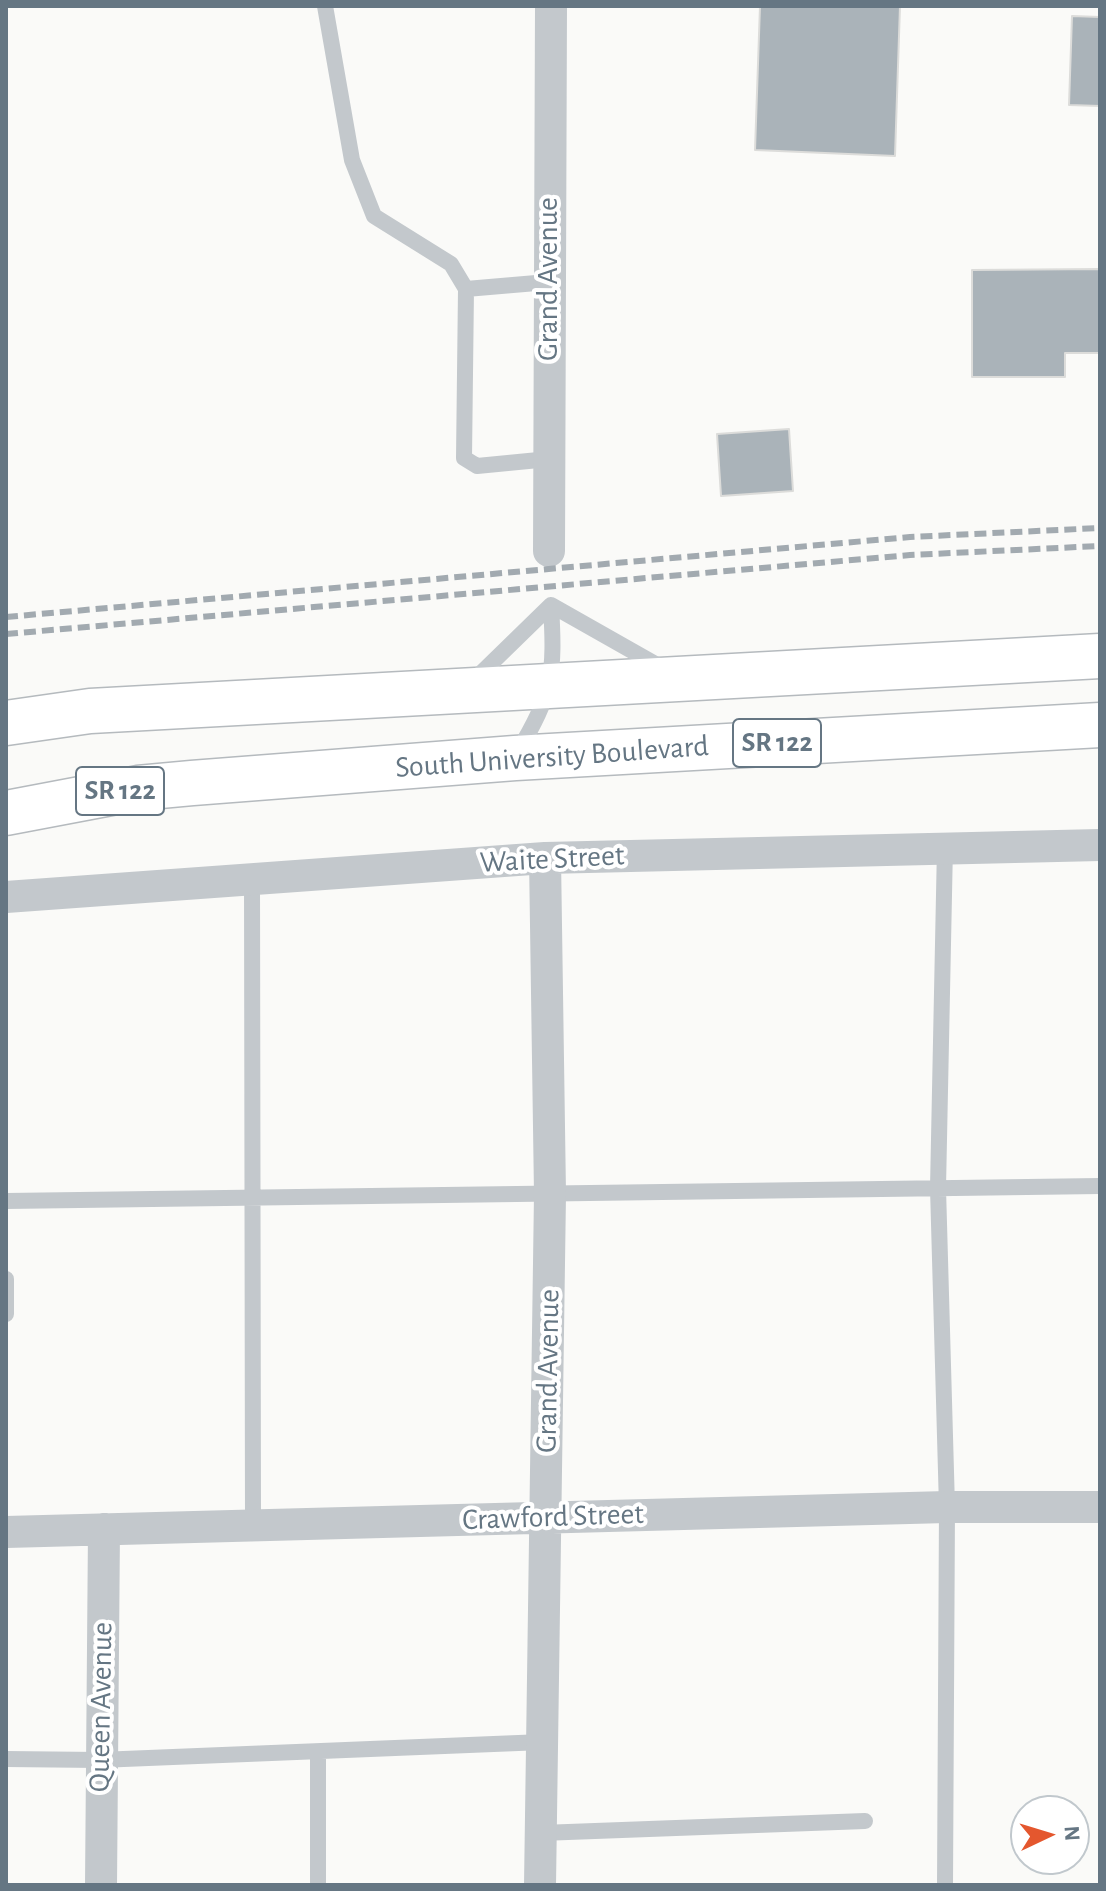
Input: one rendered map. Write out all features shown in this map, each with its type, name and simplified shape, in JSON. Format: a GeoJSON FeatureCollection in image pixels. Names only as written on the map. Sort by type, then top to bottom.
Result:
{"type":"FeatureCollection","features":[{"type":"Feature","properties":{"kind":"main road","name":"SR 122"},"geometry":{"type":"LineString","coordinates":[[6,723],[90,711],[551,689],[1100,656]]}},
{"type":"Feature","properties":{"kind":"main road","name":"South University Boulevard"},"geometry":{"type":"LineString","coordinates":[[6,813],[138,788],[515,758],[1100,725]]}},
{"type":"Feature","properties":{"kind":"street","name":"Grand Avenue"},"geometry":{"type":"LineString","coordinates":[[549,551],[551,6]]}},
{"type":"Feature","properties":{"kind":"street","name":"Waite Street"},"geometry":{"type":"LineString","coordinates":[[6,897],[545,858],[945,846],[1100,845]]}},
{"type":"Feature","properties":{"kind":"street","name":"Grand Avenue"},"geometry":{"type":"LineString","coordinates":[[540,1885],[550,1194],[545,858]]}},
{"type":"Feature","properties":{"kind":"street","name":"Crawford Street"},"geometry":{"type":"LineString","coordinates":[[6,1532],[947,1507],[1100,1507]]}},
{"type":"Feature","properties":{"kind":"street","name":"Queen Avenue"},"geometry":{"type":"LineString","coordinates":[[101,1885],[99,1760],[104,1529]]}},
{"type":"Feature","properties":{"kind":"lane"},"geometry":{"type":"LineString","coordinates":[[325,6],[352,160],[374,216],[451,264],[466,289],[464,458],[477,466],[549,459]]}},
{"type":"Feature","properties":{"kind":"lane"},"geometry":{"type":"LineString","coordinates":[[466,289],[548,282]]}},
{"type":"Feature","properties":{"kind":"lane"},"geometry":{"type":"LineString","coordinates":[[551,605],[632,648],[678,679]]}},
{"type":"Feature","properties":{"kind":"lane"},"geometry":{"type":"LineString","coordinates":[[515,758],[542,712],[551,689],[554,654],[551,605]]}},
{"type":"Feature","properties":{"kind":"lane"},"geometry":{"type":"LineString","coordinates":[[462,693],[551,605]]}},
{"type":"Feature","properties":{"kind":"lane"},"geometry":{"type":"LineString","coordinates":[[945,846],[938,1188],[947,1507],[945,1885]]}},
{"type":"Feature","properties":{"kind":"lane"},"geometry":{"type":"LineString","coordinates":[[252,879],[253,1525]]}},
{"type":"Feature","properties":{"kind":"lane"},"geometry":{"type":"LineString","coordinates":[[6,1201],[1100,1186]]}},
{"type":"Feature","properties":{"kind":"lane"},"geometry":{"type":"LineString","coordinates":[[6,1279],[6,1314]]}},
{"type":"Feature","properties":{"kind":"lane"},"geometry":{"type":"LineString","coordinates":[[6,1759],[99,1760],[543,1742]]}},
{"type":"Feature","properties":{"kind":"lane"},"geometry":{"type":"LineString","coordinates":[[318,1753],[318,1885]]}},
{"type":"Feature","properties":{"kind":"lane"},"geometry":{"type":"LineString","coordinates":[[541,1833],[865,1821]]}},
{"type":"Feature","properties":{"kind":"building"},"geometry":{"type":"Polygon","coordinates":[[[760,6],[900,6],[895,156],[755,150],[760,6]]]}},
{"type":"Feature","properties":{"kind":"building"},"geometry":{"type":"Polygon","coordinates":[[[1072,16],[1100,17],[1100,106],[1069,105],[1072,16]]]}},
{"type":"Feature","properties":{"kind":"building"},"geometry":{"type":"Polygon","coordinates":[[[1100,269],[1100,353],[1065,353],[1065,377],[972,377],[972,270],[1100,269]]]}},
{"type":"Feature","properties":{"kind":"building"},"geometry":{"type":"Polygon","coordinates":[[[789,429],[793,491],[721,496],[717,434],[789,429]]]}},
{"type":"Feature","properties":{"kind":"railway"},"geometry":{"type":"LineString","coordinates":[[6,617],[910,537],[1100,528]]}},
{"type":"Feature","properties":{"kind":"railway"},"geometry":{"type":"LineString","coordinates":[[6,634],[910,555],[1100,546]]}}]}
